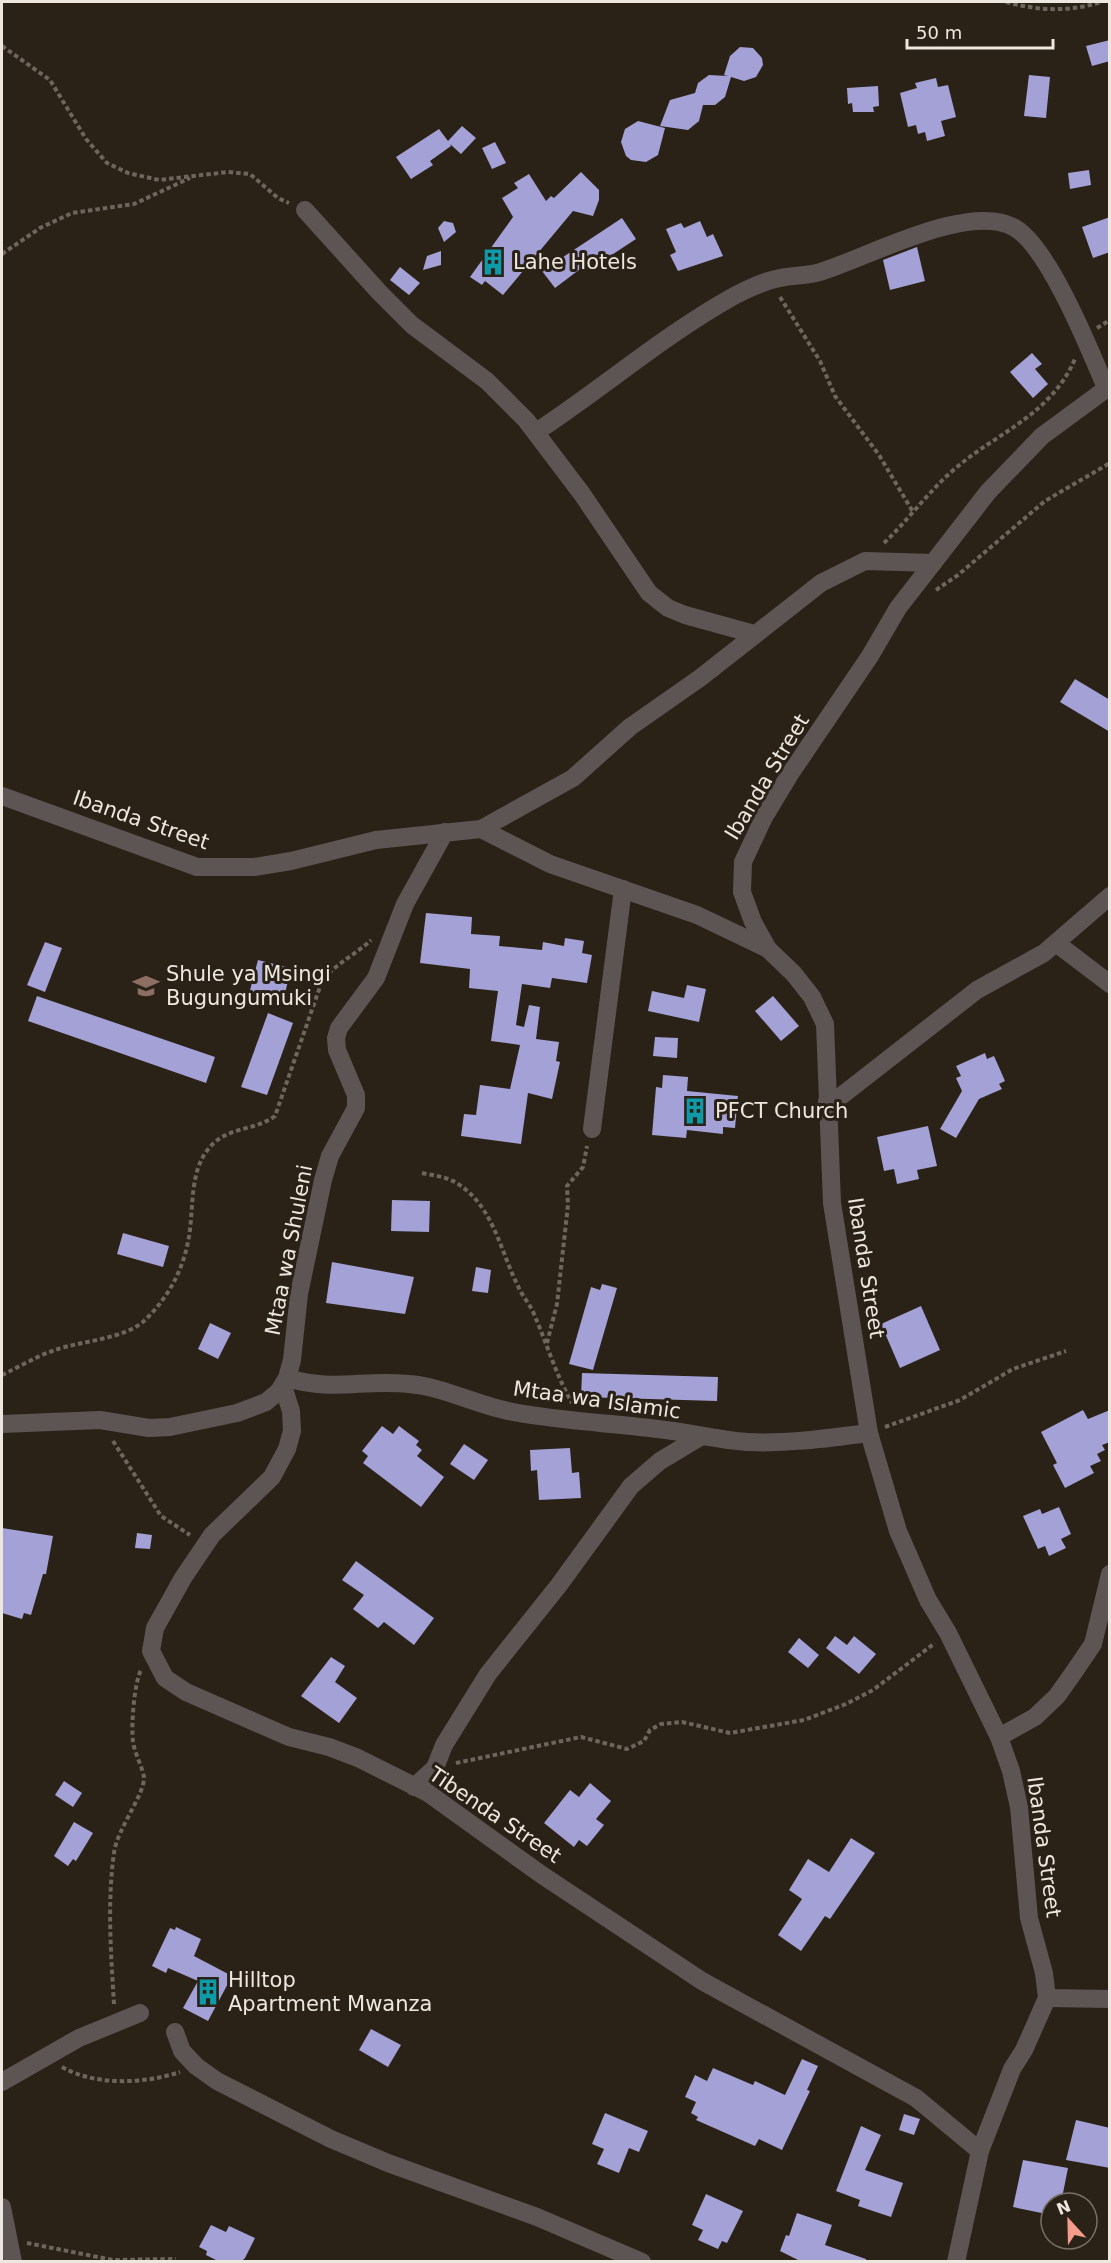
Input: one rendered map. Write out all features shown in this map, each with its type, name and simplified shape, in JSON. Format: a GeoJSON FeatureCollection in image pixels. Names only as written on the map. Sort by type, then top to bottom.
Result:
{"type":"FeatureCollection","features":[{"type":"Feature","properties":{"kind":"street"},"geometry":{"type":"LineString","coordinates":[[305,210],[412,325],[500,392],[536,432],[648,593],[668,608],[684,615],[754,634]]}},
{"type":"Feature","properties":{"kind":"street"},"geometry":{"type":"LineString","coordinates":[[536,432],[684,327],[734,297],[769,280],[820,272],[912,236],[960,224],[994,222],[1012,226],[1030,241],[1084,335],[1108,387]]}},
{"type":"Feature","properties":{"kind":"street","name":"Ibanda Street"},"geometry":{"type":"LineString","coordinates":[[1047,1998],[1044,1973],[1029,1918],[1019,1807],[999,1737],[948,1633],[928,1600],[898,1531],[869,1433],[832,1203],[825,1024],[812,998],[794,974],[768,949],[742,892],[743,862],[764,817],[790,774],[870,656],[898,608],[988,492],[1042,436],[1108,387]]}},
{"type":"Feature","properties":{"kind":"street"},"geometry":{"type":"LineString","coordinates":[[481,829],[573,778],[630,727],[700,678],[821,583],[865,561],[933,563]]}},
{"type":"Feature","properties":{"kind":"street","name":"Ibanda Street"},"geometry":{"type":"LineString","coordinates":[[2,796],[197,867],[254,867],[291,861],[376,840],[481,829]]}},
{"type":"Feature","properties":{"kind":"street"},"geometry":{"type":"LineString","coordinates":[[481,829],[550,864],[697,915],[768,949]]}},
{"type":"Feature","properties":{"kind":"street","name":"Mtaa wa Shuleni"},"geometry":{"type":"LineString","coordinates":[[285,1382],[299,1294],[323,1180],[330,1156],[356,1108],[356,1095],[338,1050],[336,1038],[339,1028],[376,978],[405,904],[445,832]]}},
{"type":"Feature","properties":{"kind":"street"},"geometry":{"type":"LineString","coordinates":[[592,1129],[623,889]]}},
{"type":"Feature","properties":{"kind":"street"},"geometry":{"type":"LineString","coordinates":[[827,1101],[836,1100],[977,990],[1044,953],[1110,896]]}},
{"type":"Feature","properties":{"kind":"street"},"geometry":{"type":"LineString","coordinates":[[1056,943],[1110,984]]}},
{"type":"Feature","properties":{"kind":"street"},"geometry":{"type":"LineString","coordinates":[[2,1424],[100,1420],[149,1428],[170,1427],[247,1409],[266,1402],[285,1382]]}},
{"type":"Feature","properties":{"kind":"street"},"geometry":{"type":"LineString","coordinates":[[151,1651],[155,1628],[183,1578],[212,1535],[272,1477],[287,1449],[292,1431],[291,1411],[285,1382]]}},
{"type":"Feature","properties":{"kind":"street","name":"Mtaa wa Islamic"},"geometry":{"type":"LineString","coordinates":[[285,1382],[334,1387],[410,1384],[449,1392],[500,1410],[583,1422],[660,1429],[700,1437],[785,1442],[869,1433]]}},
{"type":"Feature","properties":{"kind":"street"},"geometry":{"type":"LineString","coordinates":[[414,1786],[435,1768],[444,1745],[488,1674],[560,1585],[631,1486],[660,1461],[700,1437]]}},
{"type":"Feature","properties":{"kind":"street"},"geometry":{"type":"LineString","coordinates":[[999,1737],[1035,1717],[1057,1696],[1074,1672],[1093,1644],[1110,1574]]}},
{"type":"Feature","properties":{"kind":"street","name":"Tibenda Street"},"geometry":{"type":"LineString","coordinates":[[151,1651],[165,1677],[186,1692],[289,1737],[330,1747],[358,1758],[428,1793],[542,1875],[702,1981],[916,2098],[980,2151]]}},
{"type":"Feature","properties":{"kind":"street"},"geometry":{"type":"LineString","coordinates":[[956,2262],[980,2151],[1012,2069],[1024,2050],[1047,1998],[1110,1999]]}},
{"type":"Feature","properties":{"kind":"street"},"geometry":{"type":"LineString","coordinates":[[2,2082],[80,2038],[140,2013]]}},
{"type":"Feature","properties":{"kind":"street"},"geometry":{"type":"LineString","coordinates":[[175,2032],[182,2051],[196,2066],[217,2081],[331,2139],[388,2163],[537,2217],[642,2262]]}},
{"type":"Feature","properties":{"kind":"street"},"geometry":{"type":"LineString","coordinates":[[2,2207],[13,2262]]}},
{"type":"Feature","properties":{"kind":"path"},"geometry":{"type":"LineString","coordinates":[[1006,2],[1054,10],[1078,9],[1101,2]]}},
{"type":"Feature","properties":{"kind":"path"},"geometry":{"type":"LineString","coordinates":[[2,46],[50,80],[86,139],[107,163],[128,173],[159,180],[228,172],[250,174],[278,198],[305,210]]}},
{"type":"Feature","properties":{"kind":"path"},"geometry":{"type":"LineString","coordinates":[[2,255],[40,228],[72,213],[134,204],[192,176]]}},
{"type":"Feature","properties":{"kind":"path"},"geometry":{"type":"LineString","coordinates":[[769,280],[820,361],[835,396],[879,456],[913,512]]}},
{"type":"Feature","properties":{"kind":"path"},"geometry":{"type":"LineString","coordinates":[[865,561],[951,472],[999,439],[1041,405],[1070,370],[1084,335]]}},
{"type":"Feature","properties":{"kind":"path"},"geometry":{"type":"LineString","coordinates":[[927,596],[958,575],[1045,501],[1110,463]]}},
{"type":"Feature","properties":{"kind":"path"},"geometry":{"type":"LineString","coordinates":[[2,1375],[54,1350],[114,1335],[143,1322],[170,1292],[188,1243],[198,1165],[213,1143],[233,1131],[263,1125],[275,1116],[322,981],[331,969],[356,955],[374,936]]}},
{"type":"Feature","properties":{"kind":"path"},"geometry":{"type":"LineString","coordinates":[[547,1344],[557,1304],[568,1205],[567,1186],[583,1167],[592,1129]]}},
{"type":"Feature","properties":{"kind":"path"},"geometry":{"type":"LineString","coordinates":[[422,1173],[445,1177],[462,1186],[482,1208],[500,1240],[517,1286],[532,1310],[547,1344],[556,1376],[583,1422]]}},
{"type":"Feature","properties":{"kind":"path"},"geometry":{"type":"LineString","coordinates":[[869,1433],[960,1400],[1013,1369],[1066,1351]]}},
{"type":"Feature","properties":{"kind":"path"},"geometry":{"type":"LineString","coordinates":[[100,1420],[160,1516],[195,1537],[212,1535]]}},
{"type":"Feature","properties":{"kind":"path"},"geometry":{"type":"LineString","coordinates":[[435,1768],[581,1737],[627,1749],[644,1741],[650,1730],[660,1724],[682,1722],[730,1733],[804,1719],[846,1704],[873,1690],[948,1633]]}},
{"type":"Feature","properties":{"kind":"path"},"geometry":{"type":"LineString","coordinates":[[115,2024],[111,1931],[114,1854],[118,1834],[141,1790],[144,1777],[134,1749],[133,1730],[136,1679],[151,1651]]}},
{"type":"Feature","properties":{"kind":"path"},"geometry":{"type":"LineString","coordinates":[[45,2057],[74,2074],[109,2080],[160,2078],[196,2066]]}},
{"type":"Feature","properties":{"kind":"path"},"geometry":{"type":"LineString","coordinates":[[7,2235],[32,2245],[53,2246],[113,2260],[176,2259]]}},
{"type":"Feature","properties":{"kind":"building"},"geometry":{"type":"Polygon","coordinates":[[[1110,40],[1110,61],[1092,66],[1086,46],[1110,40]]]}},
{"type":"Feature","properties":{"kind":"building"},"geometry":{"type":"Polygon","coordinates":[[[740,47],[753,48],[762,58],[763,65],[756,77],[744,81],[731,77],[725,97],[715,105],[703,105],[699,121],[688,130],[660,126],[670,100],[695,93],[698,83],[709,75],[728,76],[724,75],[730,56],[740,47]]]}},
{"type":"Feature","properties":{"kind":"building"},"geometry":{"type":"Polygon","coordinates":[[[1029,75],[1050,77],[1046,118],[1024,116],[1029,75]]]}},
{"type":"Feature","properties":{"kind":"building"},"geometry":{"type":"Polygon","coordinates":[[[936,78],[938,87],[948,85],[956,117],[941,121],[945,136],[927,141],[925,132],[918,134],[916,125],[908,127],[900,93],[917,88],[915,83],[936,78]]]}},
{"type":"Feature","properties":{"kind":"building"},"geometry":{"type":"Polygon","coordinates":[[[878,86],[879,106],[873,107],[874,112],[853,112],[852,103],[848,104],[847,88],[878,86]]]}},
{"type":"Feature","properties":{"kind":"building"},"geometry":{"type":"Polygon","coordinates":[[[638,121],[665,128],[658,155],[646,162],[631,160],[626,156],[621,142],[625,129],[638,121]]]}},
{"type":"Feature","properties":{"kind":"building"},"geometry":{"type":"Polygon","coordinates":[[[462,126],[476,138],[461,154],[450,144],[451,146],[430,161],[433,165],[411,179],[396,157],[439,129],[448,141],[462,126]]]}},
{"type":"Feature","properties":{"kind":"building"},"geometry":{"type":"Polygon","coordinates":[[[495,142],[506,163],[492,169],[482,148],[495,142]]]}},
{"type":"Feature","properties":{"kind":"building"},"geometry":{"type":"Polygon","coordinates":[[[1089,170],[1091,185],[1070,189],[1068,173],[1089,170]]]}},
{"type":"Feature","properties":{"kind":"building"},"geometry":{"type":"Polygon","coordinates":[[[581,172],[599,190],[599,200],[593,216],[573,211],[503,295],[485,281],[482,285],[470,277],[513,217],[502,198],[518,188],[514,183],[529,174],[546,201],[551,196],[554,198],[581,172]]]}},
{"type":"Feature","properties":{"kind":"building"},"geometry":{"type":"Polygon","coordinates":[[[1110,217],[1110,252],[1093,258],[1082,227],[1110,217]]]}},
{"type":"Feature","properties":{"kind":"building"},"geometry":{"type":"Polygon","coordinates":[[[622,218],[636,239],[604,260],[600,254],[555,288],[542,271],[622,218]]]}},
{"type":"Feature","properties":{"kind":"building"},"geometry":{"type":"Polygon","coordinates":[[[444,221],[453,223],[456,232],[444,242],[438,228],[444,221]]]}},
{"type":"Feature","properties":{"kind":"building"},"geometry":{"type":"Polygon","coordinates":[[[700,221],[707,237],[713,234],[723,256],[678,271],[670,255],[676,252],[666,229],[681,223],[684,228],[700,221]]]}},
{"type":"Feature","properties":{"kind":"building"},"geometry":{"type":"Polygon","coordinates":[[[917,247],[925,281],[890,290],[883,260],[917,247]]]}},
{"type":"Feature","properties":{"kind":"building"},"geometry":{"type":"Polygon","coordinates":[[[441,251],[441,265],[423,270],[427,256],[441,251]]]}},
{"type":"Feature","properties":{"kind":"building"},"geometry":{"type":"Polygon","coordinates":[[[400,267],[420,283],[409,295],[390,280],[400,267]]]}},
{"type":"Feature","properties":{"kind":"building"},"geometry":{"type":"Polygon","coordinates":[[[1032,353],[1042,364],[1035,369],[1048,384],[1033,398],[1010,372],[1032,353]]]}},
{"type":"Feature","properties":{"kind":"building"},"geometry":{"type":"Polygon","coordinates":[[[1075,679],[1110,700],[1110,732],[1060,702],[1075,679]]]}},
{"type":"Feature","properties":{"kind":"building"},"geometry":{"type":"Polygon","coordinates":[[[426,913],[472,917],[471,934],[500,936],[499,946],[542,950],[543,942],[564,946],[565,938],[584,941],[582,953],[592,955],[587,983],[552,978],[550,988],[522,984],[516,1025],[524,1027],[529,1005],[540,1007],[536,1039],[559,1042],[556,1061],[560,1062],[552,1099],[528,1093],[521,1144],[461,1136],[464,1114],[476,1115],[480,1085],[510,1089],[520,1045],[491,1041],[498,991],[469,988],[470,969],[420,963],[426,913]]]}},
{"type":"Feature","properties":{"kind":"building"},"geometry":{"type":"Polygon","coordinates":[[[45,942],[62,948],[45,992],[27,985],[45,942]]]}},
{"type":"Feature","properties":{"kind":"building"},"geometry":{"type":"Polygon","coordinates":[[[258,960],[291,968],[283,1002],[249,994],[258,960]]]}},
{"type":"Feature","properties":{"kind":"building"},"geometry":{"type":"Polygon","coordinates":[[[687,985],[706,989],[699,1022],[648,1011],[652,991],[684,998],[687,985]]]}},
{"type":"Feature","properties":{"kind":"building"},"geometry":{"type":"Polygon","coordinates":[[[37,996],[215,1057],[206,1083],[28,1021],[37,996]]]}},
{"type":"Feature","properties":{"kind":"building"},"geometry":{"type":"Polygon","coordinates":[[[773,996],[799,1026],[781,1041],[755,1011],[773,996]]]}},
{"type":"Feature","properties":{"kind":"building"},"geometry":{"type":"Polygon","coordinates":[[[268,1013],[293,1023],[267,1095],[241,1087],[268,1013]]]}},
{"type":"Feature","properties":{"kind":"building"},"geometry":{"type":"Polygon","coordinates":[[[655,1037],[678,1038],[677,1058],[653,1056],[655,1037]]]}},
{"type":"Feature","properties":{"kind":"building"},"geometry":{"type":"Polygon","coordinates":[[[985,1053],[987,1059],[994,1056],[1005,1081],[999,1084],[1002,1089],[979,1099],[956,1138],[940,1129],[962,1091],[956,1078],[961,1076],[956,1066],[985,1053]]]}},
{"type":"Feature","properties":{"kind":"building","name":"PFCT Church"},"geometry":{"type":"Polygon","coordinates":[[[663,1075],[688,1077],[687,1091],[738,1096],[735,1128],[723,1127],[723,1134],[687,1130],[686,1138],[652,1135],[656,1087],[662,1088],[663,1075]]]}},
{"type":"Feature","properties":{"kind":"building"},"geometry":{"type":"Polygon","coordinates":[[[928,1126],[937,1166],[917,1170],[919,1179],[897,1184],[894,1169],[884,1171],[877,1137],[928,1126]]]}},
{"type":"Feature","properties":{"kind":"building"},"geometry":{"type":"Polygon","coordinates":[[[392,1200],[430,1201],[429,1232],[391,1231],[392,1200]]]}},
{"type":"Feature","properties":{"kind":"building"},"geometry":{"type":"Polygon","coordinates":[[[123,1233],[169,1246],[163,1267],[117,1254],[123,1233]]]}},
{"type":"Feature","properties":{"kind":"building"},"geometry":{"type":"Polygon","coordinates":[[[332,1262],[414,1277],[405,1314],[326,1303],[332,1262]]]}},
{"type":"Feature","properties":{"kind":"building"},"geometry":{"type":"Polygon","coordinates":[[[476,1267],[491,1270],[488,1293],[472,1291],[476,1267]]]}},
{"type":"Feature","properties":{"kind":"building"},"geometry":{"type":"Polygon","coordinates":[[[602,1284],[617,1288],[593,1370],[569,1364],[591,1287],[600,1290],[602,1284]]]}},
{"type":"Feature","properties":{"kind":"building"},"geometry":{"type":"Polygon","coordinates":[[[921,1306],[940,1350],[900,1368],[881,1324],[921,1306]]]}},
{"type":"Feature","properties":{"kind":"building"},"geometry":{"type":"Polygon","coordinates":[[[210,1323],[231,1333],[218,1359],[198,1349],[210,1323]]]}},
{"type":"Feature","properties":{"kind":"building"},"geometry":{"type":"Polygon","coordinates":[[[582,1373],[718,1377],[717,1401],[581,1397],[582,1373]]]}},
{"type":"Feature","properties":{"kind":"building"},"geometry":{"type":"Polygon","coordinates":[[[1083,1410],[1088,1419],[1110,1410],[1110,1442],[1102,1445],[1105,1450],[1097,1454],[1101,1461],[1090,1466],[1094,1473],[1065,1488],[1053,1465],[1057,1463],[1041,1432],[1083,1410]]]}},
{"type":"Feature","properties":{"kind":"building"},"geometry":{"type":"Polygon","coordinates":[[[382,1426],[393,1434],[399,1426],[419,1441],[416,1445],[422,1450],[417,1456],[444,1477],[421,1507],[363,1463],[368,1456],[362,1451],[382,1426]]]}},
{"type":"Feature","properties":{"kind":"building"},"geometry":{"type":"Polygon","coordinates":[[[464,1444],[488,1460],[474,1480],[450,1464],[464,1444]]]}},
{"type":"Feature","properties":{"kind":"building"},"geometry":{"type":"Polygon","coordinates":[[[570,1448],[572,1473],[579,1472],[581,1498],[539,1500],[537,1470],[531,1471],[530,1450],[570,1448]]]}},
{"type":"Feature","properties":{"kind":"building"},"geometry":{"type":"Polygon","coordinates":[[[1059,1507],[1071,1534],[1061,1539],[1066,1548],[1049,1556],[1045,1546],[1038,1549],[1023,1516],[1040,1509],[1042,1514],[1059,1507]]]}},
{"type":"Feature","properties":{"kind":"building"},"geometry":{"type":"Polygon","coordinates":[[[2,1528],[53,1536],[46,1574],[43,1574],[31,1615],[24,1613],[22,1619],[2,1613],[2,1528]]]}},
{"type":"Feature","properties":{"kind":"building"},"geometry":{"type":"Polygon","coordinates":[[[137,1533],[152,1535],[150,1549],[135,1548],[137,1533]]]}},
{"type":"Feature","properties":{"kind":"building"},"geometry":{"type":"Polygon","coordinates":[[[356,1561],[434,1618],[414,1645],[384,1622],[378,1628],[353,1609],[364,1595],[342,1580],[356,1561]]]}},
{"type":"Feature","properties":{"kind":"building"},"geometry":{"type":"Polygon","coordinates":[[[835,1636],[847,1645],[854,1636],[876,1654],[859,1674],[826,1648],[835,1636]]]}},
{"type":"Feature","properties":{"kind":"building"},"geometry":{"type":"Polygon","coordinates":[[[799,1638],[819,1655],[808,1668],[788,1652],[799,1638]]]}},
{"type":"Feature","properties":{"kind":"building"},"geometry":{"type":"Polygon","coordinates":[[[331,1657],[345,1666],[335,1682],[357,1698],[339,1723],[301,1696],[331,1657]]]}},
{"type":"Feature","properties":{"kind":"building"},"geometry":{"type":"Polygon","coordinates":[[[64,1781],[82,1793],[73,1807],[55,1795],[64,1781]]]}},
{"type":"Feature","properties":{"kind":"building"},"geometry":{"type":"Polygon","coordinates":[[[590,1783],[611,1801],[596,1819],[604,1825],[587,1846],[579,1840],[574,1847],[544,1823],[570,1790],[579,1797],[590,1783]]]}},
{"type":"Feature","properties":{"kind":"building"},"geometry":{"type":"Polygon","coordinates":[[[74,1822],[93,1833],[76,1861],[73,1859],[68,1866],[54,1856],[74,1822]]]}},
{"type":"Feature","properties":{"kind":"building"},"geometry":{"type":"Polygon","coordinates":[[[851,1838],[875,1853],[830,1919],[825,1916],[801,1951],[778,1935],[802,1899],[789,1890],[808,1859],[829,1872],[851,1838]]]}},
{"type":"Feature","properties":{"kind":"building"},"geometry":{"type":"Polygon","coordinates":[[[176,1927],[201,1939],[194,1956],[232,1976],[208,2021],[183,2008],[198,1981],[168,1968],[166,1973],[152,1966],[170,1928],[175,1930],[176,1927]]]}},
{"type":"Feature","properties":{"kind":"building"},"geometry":{"type":"Polygon","coordinates":[[[371,2029],[401,2045],[388,2067],[359,2050],[371,2029]]]}},
{"type":"Feature","properties":{"kind":"building"},"geometry":{"type":"Polygon","coordinates":[[[802,2059],[818,2066],[807,2090],[810,2091],[782,2150],[759,2139],[755,2146],[696,2120],[698,2117],[691,2113],[696,2102],[685,2097],[695,2075],[707,2081],[713,2068],[753,2085],[755,2081],[785,2095],[802,2059]]]}},
{"type":"Feature","properties":{"kind":"building"},"geometry":{"type":"Polygon","coordinates":[[[605,2113],[648,2131],[639,2152],[629,2148],[619,2173],[597,2164],[604,2149],[592,2144],[605,2113]]]}},
{"type":"Feature","properties":{"kind":"building"},"geometry":{"type":"Polygon","coordinates":[[[904,2114],[920,2119],[914,2135],[899,2130],[904,2114]]]}},
{"type":"Feature","properties":{"kind":"building"},"geometry":{"type":"Polygon","coordinates":[[[1076,2120],[1110,2128],[1110,2168],[1066,2160],[1076,2120]]]}},
{"type":"Feature","properties":{"kind":"building"},"geometry":{"type":"Polygon","coordinates":[[[861,2126],[881,2135],[865,2170],[903,2183],[891,2217],[858,2206],[860,2200],[836,2191],[861,2126]]]}},
{"type":"Feature","properties":{"kind":"building"},"geometry":{"type":"Polygon","coordinates":[[[1023,2160],[1068,2168],[1063,2191],[1039,2191],[1039,2212],[1013,2207],[1023,2160]]]}},
{"type":"Feature","properties":{"kind":"building"},"geometry":{"type":"Polygon","coordinates":[[[706,2194],[743,2211],[727,2243],[722,2241],[718,2249],[698,2240],[703,2230],[692,2225],[706,2194]]]}},
{"type":"Feature","properties":{"kind":"building"},"geometry":{"type":"Polygon","coordinates":[[[797,2213],[832,2225],[825,2245],[866,2259],[866,2262],[802,2262],[780,2251],[786,2235],[789,2236],[797,2213]]]}},
{"type":"Feature","properties":{"kind":"building"},"geometry":{"type":"Polygon","coordinates":[[[211,2225],[226,2232],[229,2226],[255,2238],[241,2262],[220,2262],[206,2255],[207,2251],[199,2247],[211,2225]]]}},
{"type":"Feature","properties":{"kind":"place","name":"Lahe Hotels"},"geometry":{"type":"Point","coordinates":[493,262]}},
{"type":"Feature","properties":{"kind":"place","name":"Shule ya Msingi Bugungumuki"},"geometry":{"type":"Point","coordinates":[146,986]}},
{"type":"Feature","properties":{"kind":"place","name":"PFCT Church"},"geometry":{"type":"Point","coordinates":[695,1111]}},
{"type":"Feature","properties":{"kind":"place","name":"Hilltop Apartment Mwanza"},"geometry":{"type":"Point","coordinates":[208,1992]}}]}
